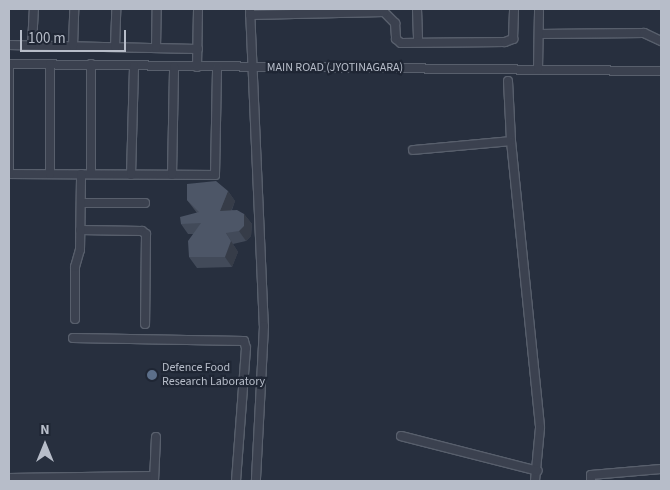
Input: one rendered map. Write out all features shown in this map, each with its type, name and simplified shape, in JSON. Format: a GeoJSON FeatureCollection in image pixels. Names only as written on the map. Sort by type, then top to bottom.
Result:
{"type":"FeatureCollection","features":[{"type":"Feature","properties":{"kind":"street"},"geometry":{"type":"LineString","coordinates":[[32,45],[34,9]]}},
{"type":"Feature","properties":{"kind":"street"},"geometry":{"type":"LineString","coordinates":[[73,46],[74,9]]}},
{"type":"Feature","properties":{"kind":"street"},"geometry":{"type":"LineString","coordinates":[[115,47],[116,9]]}},
{"type":"Feature","properties":{"kind":"street"},"geometry":{"type":"LineString","coordinates":[[156,48],[157,9]]}},
{"type":"Feature","properties":{"kind":"street"},"geometry":{"type":"LineString","coordinates":[[197,67],[198,9]]}},
{"type":"Feature","properties":{"kind":"street"},"geometry":{"type":"LineString","coordinates":[[417,9],[418,42]]}},
{"type":"Feature","properties":{"kind":"street"},"geometry":{"type":"LineString","coordinates":[[256,481],[264,326],[254,67],[250,12],[384,10],[395,23],[398,42],[510,41],[513,39],[514,9]]}},
{"type":"Feature","properties":{"kind":"street"},"geometry":{"type":"LineString","coordinates":[[538,69],[539,9]]}},
{"type":"Feature","properties":{"kind":"street"},"geometry":{"type":"LineString","coordinates":[[539,34],[644,33],[661,41]]}},
{"type":"Feature","properties":{"kind":"street"},"geometry":{"type":"LineString","coordinates":[[9,45],[198,49]]}},
{"type":"Feature","properties":{"kind":"street"},"geometry":{"type":"LineString","coordinates":[[9,64],[9,174],[215,175],[217,68]]}},
{"type":"Feature","properties":{"kind":"street","name":"MAIN ROAD (JYOTINAGARA)"},"geometry":{"type":"LineString","coordinates":[[9,64],[91,64],[217,68],[661,71]]}},
{"type":"Feature","properties":{"kind":"street"},"geometry":{"type":"LineString","coordinates":[[50,64],[50,174]]}},
{"type":"Feature","properties":{"kind":"street"},"geometry":{"type":"LineString","coordinates":[[91,64],[91,174]]}},
{"type":"Feature","properties":{"kind":"street"},"geometry":{"type":"LineString","coordinates":[[131,175],[134,66]]}},
{"type":"Feature","properties":{"kind":"street"},"geometry":{"type":"LineString","coordinates":[[172,175],[174,66]]}},
{"type":"Feature","properties":{"kind":"street"},"geometry":{"type":"LineString","coordinates":[[508,81],[511,141],[540,428],[538,471],[535,481]]}},
{"type":"Feature","properties":{"kind":"street"},"geometry":{"type":"LineString","coordinates":[[413,150],[511,141]]}},
{"type":"Feature","properties":{"kind":"street"},"geometry":{"type":"LineString","coordinates":[[75,319],[75,268],[80,250],[81,174]]}},
{"type":"Feature","properties":{"kind":"street"},"geometry":{"type":"LineString","coordinates":[[81,203],[145,203]]}},
{"type":"Feature","properties":{"kind":"street"},"geometry":{"type":"LineString","coordinates":[[80,230],[142,231],[146,234],[145,324]]}},
{"type":"Feature","properties":{"kind":"street"},"geometry":{"type":"LineString","coordinates":[[73,338],[244,341],[246,348],[236,481]]}},
{"type":"Feature","properties":{"kind":"street"},"geometry":{"type":"LineString","coordinates":[[401,436],[538,471]]}},
{"type":"Feature","properties":{"kind":"street"},"geometry":{"type":"LineString","coordinates":[[9,478],[154,478],[156,437]]}},
{"type":"Feature","properties":{"kind":"street"},"geometry":{"type":"LineString","coordinates":[[591,481],[591,475],[661,469]]}},
{"type":"Feature","properties":{"kind":"building"},"geometry":{"type":"Polygon","coordinates":[[[216,181],[228,191],[220,211],[237,210],[244,214],[244,226],[239,231],[226,233],[231,241],[225,257],[189,257],[188,241],[201,223],[181,224],[180,217],[199,212],[187,200],[187,184],[216,181]]]}},
{"type":"Feature","properties":{"kind":"place","name":"Defence Food Research Laboratory"},"geometry":{"type":"Point","coordinates":[152,375]}}]}
